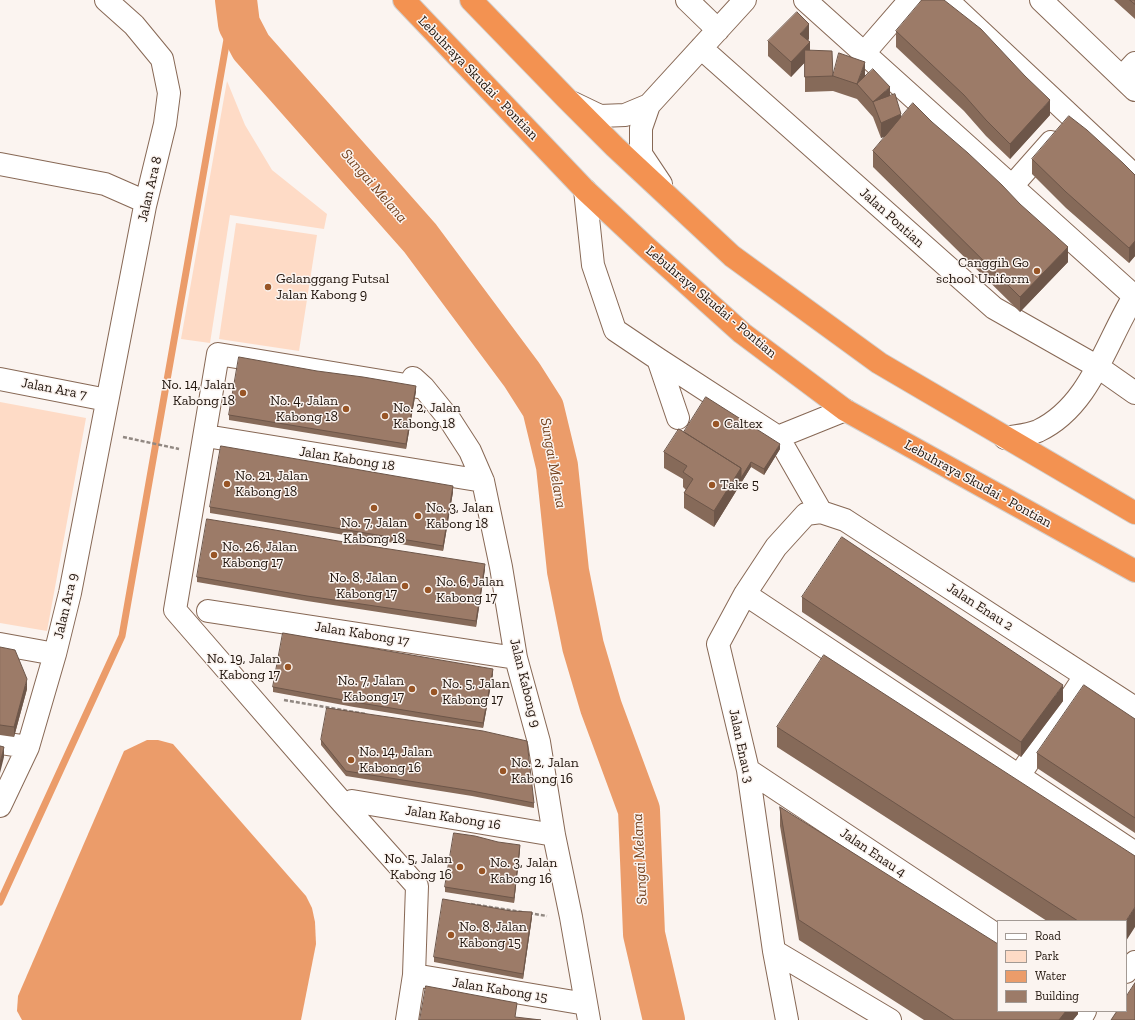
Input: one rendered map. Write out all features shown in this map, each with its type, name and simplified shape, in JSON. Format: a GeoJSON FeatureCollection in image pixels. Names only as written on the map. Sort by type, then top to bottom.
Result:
{"type":"FeatureCollection","features":[{"type":"Feature","properties":{"kind":"highway","name":"Lebuhraya Skudai - Pontian"},"geometry":{"type":"LineString","coordinates":[[404,0],[585,190],[742,333],[845,410],[1135,571]]}},
{"type":"Feature","properties":{"kind":"highway"},"geometry":{"type":"LineString","coordinates":[[471,0],[615,147],[732,256],[878,363],[1135,513]]}},
{"type":"Feature","properties":{"kind":"street","name":"Jalan Ara 8"},"geometry":{"type":"LineString","coordinates":[[106,0],[134,25],[162,59],[169,93],[165,124],[146,202],[107,400]]}},
{"type":"Feature","properties":{"kind":"street"},"geometry":{"type":"LineString","coordinates":[[687,0],[718,30]]}},
{"type":"Feature","properties":{"kind":"street"},"geometry":{"type":"LineString","coordinates":[[668,196],[641,154],[641,128],[649,105],[745,0]]}},
{"type":"Feature","properties":{"kind":"street"},"geometry":{"type":"LineString","coordinates":[[805,0],[1135,295],[1098,367],[1076,402],[1058,419],[1036,432],[1005,438]]}},
{"type":"Feature","properties":{"kind":"street"},"geometry":{"type":"LineString","coordinates":[[864,53],[910,0]]}},
{"type":"Feature","properties":{"kind":"street"},"geometry":{"type":"LineString","coordinates":[[947,0],[1135,176]]}},
{"type":"Feature","properties":{"kind":"street"},"geometry":{"type":"LineString","coordinates":[[1049,2],[1131,77]]}},
{"type":"Feature","properties":{"kind":"street","name":"Jalan Pontian"},"geometry":{"type":"LineString","coordinates":[[701,48],[994,308],[1098,367],[1135,393]]}},
{"type":"Feature","properties":{"kind":"street"},"geometry":{"type":"LineString","coordinates":[[567,99],[600,116],[625,115],[649,105]]}},
{"type":"Feature","properties":{"kind":"street"},"geometry":{"type":"LineString","coordinates":[[1012,186],[1072,117]]}},
{"type":"Feature","properties":{"kind":"street"},"geometry":{"type":"LineString","coordinates":[[0,164],[105,184],[146,202]]}},
{"type":"Feature","properties":{"kind":"street"},"geometry":{"type":"LineString","coordinates":[[585,190],[593,265],[615,330],[778,437],[821,512]]}},
{"type":"Feature","properties":{"kind":"street"},"geometry":{"type":"LineString","coordinates":[[407,1020],[414,975],[417,886],[175,610],[218,354],[424,388]]}},
{"type":"Feature","properties":{"kind":"street"},"geometry":{"type":"LineString","coordinates":[[658,359],[678,418]]}},
{"type":"Feature","properties":{"kind":"street","name":"Jalan Kabong 9"},"geometry":{"type":"LineString","coordinates":[[404,371],[424,388],[450,420],[470,451],[483,480],[501,566],[516,658],[539,742],[554,835],[571,917],[587,1012]]}},
{"type":"Feature","properties":{"kind":"street","name":"Jalan Ara 7"},"geometry":{"type":"LineString","coordinates":[[0,379],[107,400]]}},
{"type":"Feature","properties":{"kind":"street","name":"Jalan Ara 9"},"geometry":{"type":"LineString","coordinates":[[0,806],[28,747],[55,654],[70,593],[107,400]]}},
{"type":"Feature","properties":{"kind":"street"},"geometry":{"type":"LineString","coordinates":[[778,437],[845,410]]}},
{"type":"Feature","properties":{"kind":"street","name":"Jalan Kabong 18"},"geometry":{"type":"LineString","coordinates":[[212,437],[483,480]]}},
{"type":"Feature","properties":{"kind":"street","name":"Jalan Enau 3"},"geometry":{"type":"LineString","coordinates":[[787,1020],[774,951],[748,770],[718,644],[745,594],[776,547],[806,514],[821,512]]}},
{"type":"Feature","properties":{"kind":"street","name":"Jalan Enau 2"},"geometry":{"type":"LineString","coordinates":[[821,512],[845,520],[1135,708]]}},
{"type":"Feature","properties":{"kind":"street"},"geometry":{"type":"LineString","coordinates":[[745,594],[1135,853]]}},
{"type":"Feature","properties":{"kind":"street","name":"Jalan Kabong 17"},"geometry":{"type":"LineString","coordinates":[[208,611],[516,658]]}},
{"type":"Feature","properties":{"kind":"street"},"geometry":{"type":"LineString","coordinates":[[0,644],[55,654]]}},
{"type":"Feature","properties":{"kind":"street"},"geometry":{"type":"LineString","coordinates":[[1019,776],[1086,676]]}},
{"type":"Feature","properties":{"kind":"street"},"geometry":{"type":"LineString","coordinates":[[0,743],[28,747]]}},
{"type":"Feature","properties":{"kind":"street","name":"Jalan Enau 4"},"geometry":{"type":"LineString","coordinates":[[748,770],[997,935]]}},
{"type":"Feature","properties":{"kind":"street","name":"Jalan Kabong 16"},"geometry":{"type":"LineString","coordinates":[[352,801],[554,835]]}},
{"type":"Feature","properties":{"kind":"street"},"geometry":{"type":"LineString","coordinates":[[774,951],[890,1020]]}},
{"type":"Feature","properties":{"kind":"street"},"geometry":{"type":"LineString","coordinates":[[1127,971],[1135,962]]}},
{"type":"Feature","properties":{"kind":"street","name":"Jalan Kabong 15"},"geometry":{"type":"LineString","coordinates":[[414,975],[587,1012]]}},
{"type":"Feature","properties":{"kind":"path"},"geometry":{"type":"LineString","coordinates":[[144,441],[172,447]]}},
{"type":"Feature","properties":{"kind":"path"},"geometry":{"type":"LineString","coordinates":[[248,694],[372,715]]}},
{"type":"Feature","properties":{"kind":"path"},"geometry":{"type":"LineString","coordinates":[[469,904],[552,916]]}},
{"type":"Feature","properties":{"kind":"green space"},"geometry":{"type":"Polygon","coordinates":[[[227,81],[245,125],[272,170],[327,214],[324,229],[230,215],[210,343],[181,339],[227,81]]]}},
{"type":"Feature","properties":{"kind":"green space","name":"Gelanggang Futsal Jalan Kabong 9"},"geometry":{"type":"Polygon","coordinates":[[[236,223],[317,235],[299,351],[219,339],[236,223]]]}},
{"type":"Feature","properties":{"kind":"green space"},"geometry":{"type":"Polygon","coordinates":[[[0,402],[86,418],[47,631],[0,623],[0,402]]]}},
{"type":"Feature","properties":{"kind":"water"},"geometry":{"type":"Polygon","coordinates":[[[147,740],[158,740],[173,744],[306,896],[312,908],[315,922],[316,944],[301,1020],[22,1020],[17,1011],[18,996],[124,751],[147,740]]]}},
{"type":"Feature","properties":{"kind":"building"},"geometry":{"type":"Polygon","coordinates":[[[922,0],[944,0],[981,29],[1025,76],[1050,100],[1010,144],[964,95],[896,31],[922,0]]]}},
{"type":"Feature","properties":{"kind":"building"},"geometry":{"type":"Polygon","coordinates":[[[797,12],[809,24],[800,34],[810,42],[791,62],[768,41],[797,12]]]}},
{"type":"Feature","properties":{"kind":"building"},"geometry":{"type":"Polygon","coordinates":[[[805,50],[832,51],[833,76],[805,77],[805,50]]]}},
{"type":"Feature","properties":{"kind":"building"},"geometry":{"type":"Polygon","coordinates":[[[839,53],[865,62],[857,84],[833,76],[839,53]]]}},
{"type":"Feature","properties":{"kind":"building"},"geometry":{"type":"Polygon","coordinates":[[[873,69],[890,87],[873,102],[857,84],[873,69]]]}},
{"type":"Feature","properties":{"kind":"building"},"geometry":{"type":"Polygon","coordinates":[[[895,94],[901,114],[881,123],[873,102],[895,94]]]}},
{"type":"Feature","properties":{"kind":"building"},"geometry":{"type":"Polygon","coordinates":[[[913,103],[1068,247],[1020,297],[873,151],[913,103]]]}},
{"type":"Feature","properties":{"kind":"building"},"geometry":{"type":"Polygon","coordinates":[[[1069,116],[1087,130],[1135,175],[1135,241],[1129,248],[1066,192],[1032,159],[1069,116]]]}},
{"type":"Feature","properties":{"kind":"building"},"geometry":{"type":"Polygon","coordinates":[[[239,357],[317,371],[416,386],[406,444],[229,415],[239,357]]]}},
{"type":"Feature","properties":{"kind":"building","name":"Caltex"},"geometry":{"type":"Polygon","coordinates":[[[706,397],[780,444],[764,469],[751,462],[741,478],[741,468],[684,432],[706,397]]]}},
{"type":"Feature","properties":{"kind":"building","name":"Take 5"},"geometry":{"type":"Polygon","coordinates":[[[679,429],[741,468],[714,511],[684,493],[693,479],[683,472],[687,466],[664,452],[679,429]]]}},
{"type":"Feature","properties":{"kind":"building"},"geometry":{"type":"Polygon","coordinates":[[[221,446],[453,486],[443,546],[210,507],[221,446]]]}},
{"type":"Feature","properties":{"kind":"building"},"geometry":{"type":"Polygon","coordinates":[[[207,519],[485,564],[476,621],[307,596],[197,577],[207,519]]]}},
{"type":"Feature","properties":{"kind":"building"},"geometry":{"type":"Polygon","coordinates":[[[842,537],[1063,685],[1021,742],[802,597],[842,537]]]}},
{"type":"Feature","properties":{"kind":"building"},"geometry":{"type":"Polygon","coordinates":[[[283,633],[493,669],[483,723],[273,687],[283,633]]]}},
{"type":"Feature","properties":{"kind":"building"},"geometry":{"type":"Polygon","coordinates":[[[0,647],[15,650],[27,679],[14,727],[0,725],[0,647]]]}},
{"type":"Feature","properties":{"kind":"building"},"geometry":{"type":"Polygon","coordinates":[[[824,655],[1135,856],[1135,907],[1127,920],[1076,920],[777,727],[824,655]]]}},
{"type":"Feature","properties":{"kind":"building"},"geometry":{"type":"Polygon","coordinates":[[[1084,685],[1135,719],[1135,818],[1037,753],[1084,685]]]}},
{"type":"Feature","properties":{"kind":"building"},"geometry":{"type":"Polygon","coordinates":[[[327,708],[483,731],[527,741],[534,803],[472,791],[346,771],[321,740],[327,708]]]}},
{"type":"Feature","properties":{"kind":"building"},"geometry":{"type":"Polygon","coordinates":[[[0,746],[4,747],[0,763],[0,746]]]}},
{"type":"Feature","properties":{"kind":"building"},"geometry":{"type":"Polygon","coordinates":[[[780,807],[997,943],[997,1012],[1065,1012],[1059,1020],[954,1020],[799,920],[780,807]]]}},
{"type":"Feature","properties":{"kind":"building"},"geometry":{"type":"Polygon","coordinates":[[[454,833],[520,845],[514,898],[445,887],[454,833]]]}},
{"type":"Feature","properties":{"kind":"building"},"geometry":{"type":"Polygon","coordinates":[[[443,899],[511,911],[532,912],[523,974],[434,957],[443,899]]]}},
{"type":"Feature","properties":{"kind":"building"},"geometry":{"type":"Polygon","coordinates":[[[1135,983],[1135,1020],[1111,1020],[1116,1012],[1127,1012],[1127,995],[1135,983]]]}},
{"type":"Feature","properties":{"kind":"building"},"geometry":{"type":"Polygon","coordinates":[[[426,986],[517,1003],[515,1017],[541,1020],[420,1020],[426,986]]]}},
{"type":"Feature","properties":{"kind":"waterway","name":"Sungai Melana"},"geometry":{"type":"LineString","coordinates":[[236,0],[239,24],[251,47],[420,238],[522,375],[543,408],[557,466],[568,571],[583,646],[601,707],[639,810],[644,934],[664,1020]]}},
{"type":"Feature","properties":{"kind":"waterway"},"geometry":{"type":"LineString","coordinates":[[0,902],[122,636],[227,39],[239,24]]}},
{"type":"Feature","properties":{"kind":"place","name":"Canggih Go school Uniform"},"geometry":{"type":"Point","coordinates":[1037,271]}},
{"type":"Feature","properties":{"kind":"place","name":"Gelanggang Futsal Jalan Kabong 9"},"geometry":{"type":"Point","coordinates":[268,287]}},
{"type":"Feature","properties":{"kind":"place","name":"No. 14, Jalan Kabong 18"},"geometry":{"type":"Point","coordinates":[243,393]}},
{"type":"Feature","properties":{"kind":"place","name":"No. 4, Jalan Kabong 18"},"geometry":{"type":"Point","coordinates":[346,409]}},
{"type":"Feature","properties":{"kind":"place","name":"No. 2, Jalan Kabong 18"},"geometry":{"type":"Point","coordinates":[385,416]}},
{"type":"Feature","properties":{"kind":"place","name":"Caltex"},"geometry":{"type":"Point","coordinates":[716,424]}},
{"type":"Feature","properties":{"kind":"place","name":"No. 21, Jalan Kabong 18"},"geometry":{"type":"Point","coordinates":[227,484]}},
{"type":"Feature","properties":{"kind":"place","name":"Take 5"},"geometry":{"type":"Point","coordinates":[712,485]}},
{"type":"Feature","properties":{"kind":"place","name":"No. 7, Jalan Kabong 18"},"geometry":{"type":"Point","coordinates":[374,508]}},
{"type":"Feature","properties":{"kind":"place","name":"No. 3, Jalan Kabong 18"},"geometry":{"type":"Point","coordinates":[418,516]}},
{"type":"Feature","properties":{"kind":"place","name":"No. 26, Jalan Kabong 17"},"geometry":{"type":"Point","coordinates":[214,555]}},
{"type":"Feature","properties":{"kind":"place","name":"No. 8, Jalan Kabong 17"},"geometry":{"type":"Point","coordinates":[405,586]}},
{"type":"Feature","properties":{"kind":"place","name":"No. 6, Jalan Kabong 17"},"geometry":{"type":"Point","coordinates":[428,590]}},
{"type":"Feature","properties":{"kind":"place","name":"No. 19, Jalan Kabong 17"},"geometry":{"type":"Point","coordinates":[288,667]}},
{"type":"Feature","properties":{"kind":"place","name":"No. 7, Jalan Kabong 17"},"geometry":{"type":"Point","coordinates":[412,689]}},
{"type":"Feature","properties":{"kind":"place","name":"No. 5, Jalan Kabong 17"},"geometry":{"type":"Point","coordinates":[434,692]}},
{"type":"Feature","properties":{"kind":"place","name":"No. 14, Jalan Kabong 16"},"geometry":{"type":"Point","coordinates":[351,760]}},
{"type":"Feature","properties":{"kind":"place","name":"No. 2, Jalan Kabong 16"},"geometry":{"type":"Point","coordinates":[503,771]}},
{"type":"Feature","properties":{"kind":"place","name":"No. 5, Jalan Kabong 16"},"geometry":{"type":"Point","coordinates":[460,867]}},
{"type":"Feature","properties":{"kind":"place","name":"No. 3, Jalan Kabong 16"},"geometry":{"type":"Point","coordinates":[482,871]}},
{"type":"Feature","properties":{"kind":"place","name":"No. 8, Jalan Kabong 15"},"geometry":{"type":"Point","coordinates":[451,935]}}]}
